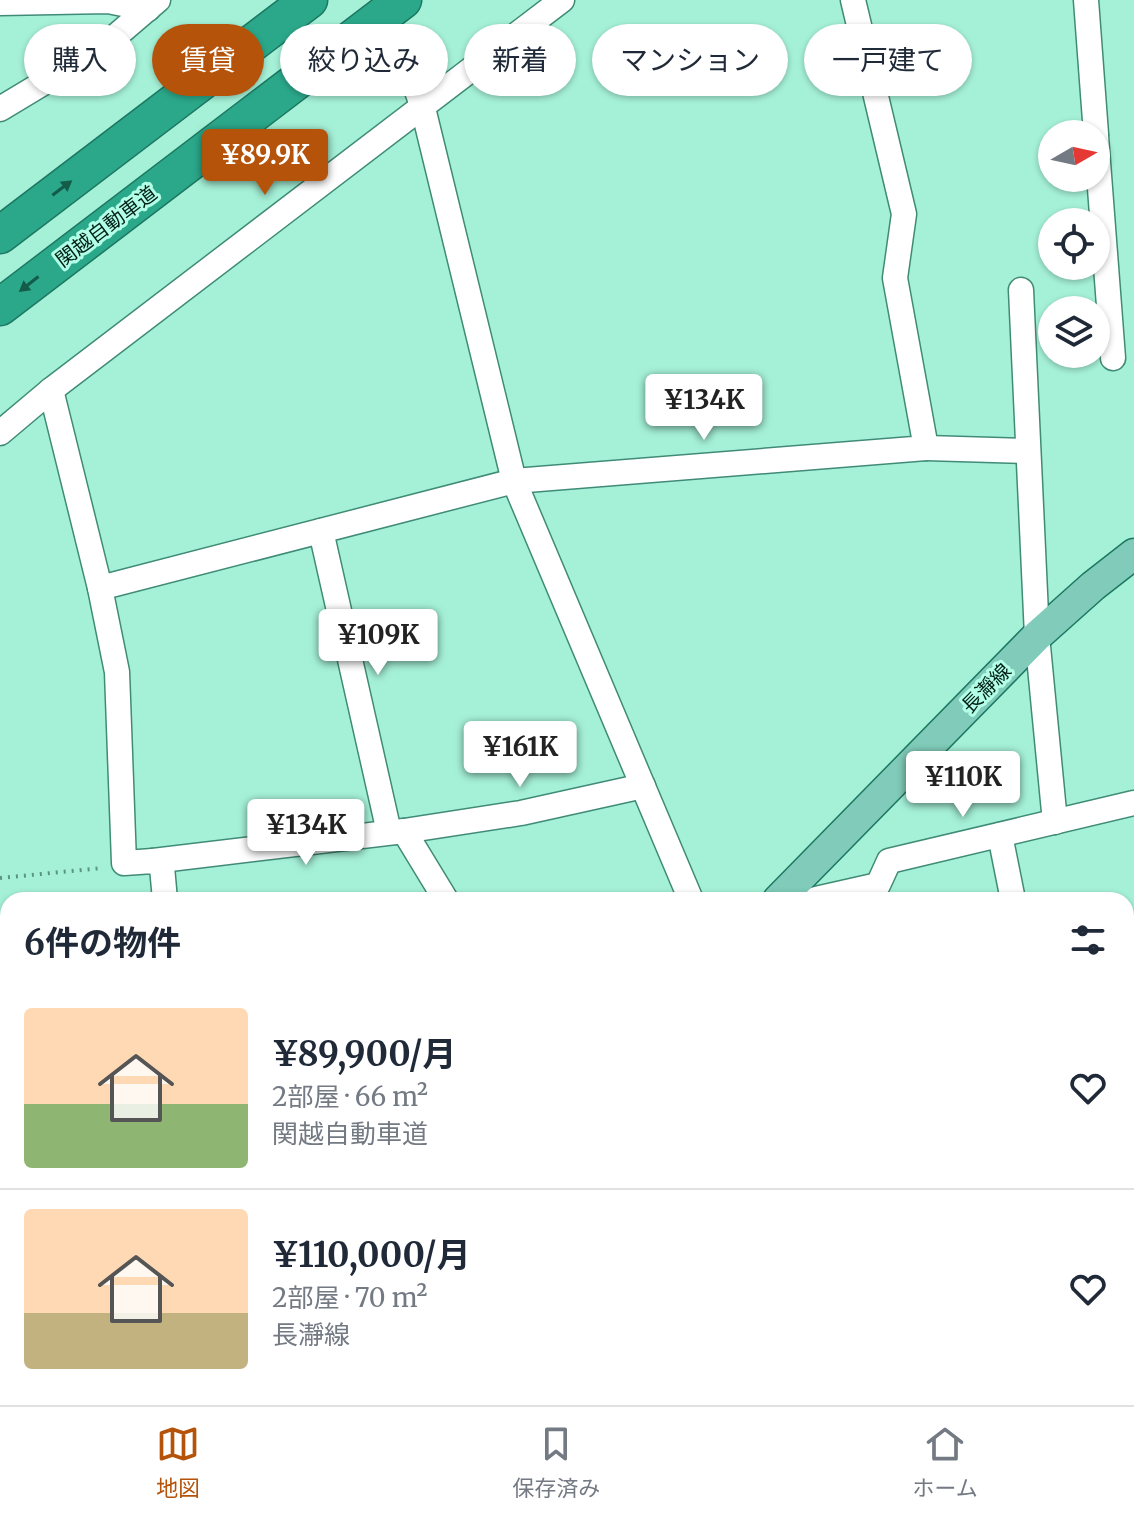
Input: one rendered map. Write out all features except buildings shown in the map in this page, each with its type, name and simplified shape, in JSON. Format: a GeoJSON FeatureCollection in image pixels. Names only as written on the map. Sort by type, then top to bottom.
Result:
{"type":"FeatureCollection","features":[{"type":"Feature","properties":{"kind":"highway"},"geometry":{"type":"LineString","coordinates":[[264,33],[302,0]]}},
{"type":"Feature","properties":{"kind":"highway"},"geometry":{"type":"LineString","coordinates":[[264,34],[309,0]]}},
{"type":"Feature","properties":{"kind":"highway","name":"関越自動車道"},"geometry":{"type":"LineString","coordinates":[[0,307],[403,0]]}},
{"type":"Feature","properties":{"kind":"highway"},"geometry":{"type":"LineString","coordinates":[[0,235],[182,96]]}},
{"type":"Feature","properties":{"kind":"main road","name":"長瀞線"},"geometry":{"type":"LineString","coordinates":[[811,891],[1037,636],[1134,554]]}},
{"type":"Feature","properties":{"kind":"street"},"geometry":{"type":"LineString","coordinates":[[0,433],[51,390],[562,0]]}},
{"type":"Feature","properties":{"kind":"street"},"geometry":{"type":"LineString","coordinates":[[853,0],[904,214],[895,278],[926,448]]}},
{"type":"Feature","properties":{"kind":"street"},"geometry":{"type":"LineString","coordinates":[[1086,0],[1095,120]]}},
{"type":"Feature","properties":{"kind":"street"},"geometry":{"type":"LineString","coordinates":[[0,3],[108,1],[153,4]]}},
{"type":"Feature","properties":{"kind":"street"},"geometry":{"type":"LineString","coordinates":[[0,109],[103,47],[153,4]]}},
{"type":"Feature","properties":{"kind":"street"},"geometry":{"type":"LineString","coordinates":[[419,96],[514,481],[688,892]]}},
{"type":"Feature","properties":{"kind":"street"},"geometry":{"type":"LineString","coordinates":[[1100,192],[1113,358]]}},
{"type":"Feature","properties":{"kind":"street"},"geometry":{"type":"LineString","coordinates":[[1021,290],[1037,636],[1055,822]]}},
{"type":"Feature","properties":{"kind":"street"},"geometry":{"type":"LineString","coordinates":[[51,390],[100,588],[117,672],[124,863],[396,832],[521,813],[643,786]]}},
{"type":"Feature","properties":{"kind":"street"},"geometry":{"type":"LineString","coordinates":[[100,588],[514,481],[926,448],[1028,451]]}},
{"type":"Feature","properties":{"kind":"street"},"geometry":{"type":"LineString","coordinates":[[321,531],[396,832],[440,892]]}},
{"type":"Feature","properties":{"kind":"street"},"geometry":{"type":"LineString","coordinates":[[811,891],[878,885],[889,861],[1134,803]]}},
{"type":"Feature","properties":{"kind":"street"},"geometry":{"type":"LineString","coordinates":[[1000,835],[1011,892]]}},
{"type":"Feature","properties":{"kind":"street"},"geometry":{"type":"LineString","coordinates":[[153,861],[162,867],[164,892]]}},
{"type":"Feature","properties":{"kind":"path"},"geometry":{"type":"LineString","coordinates":[[0,878],[91,871],[124,863]]}},
{"type":"Feature","properties":{"kind":"tunnel"},"geometry":{"type":"LineString","coordinates":[[381,2],[390,24]]}}]}
